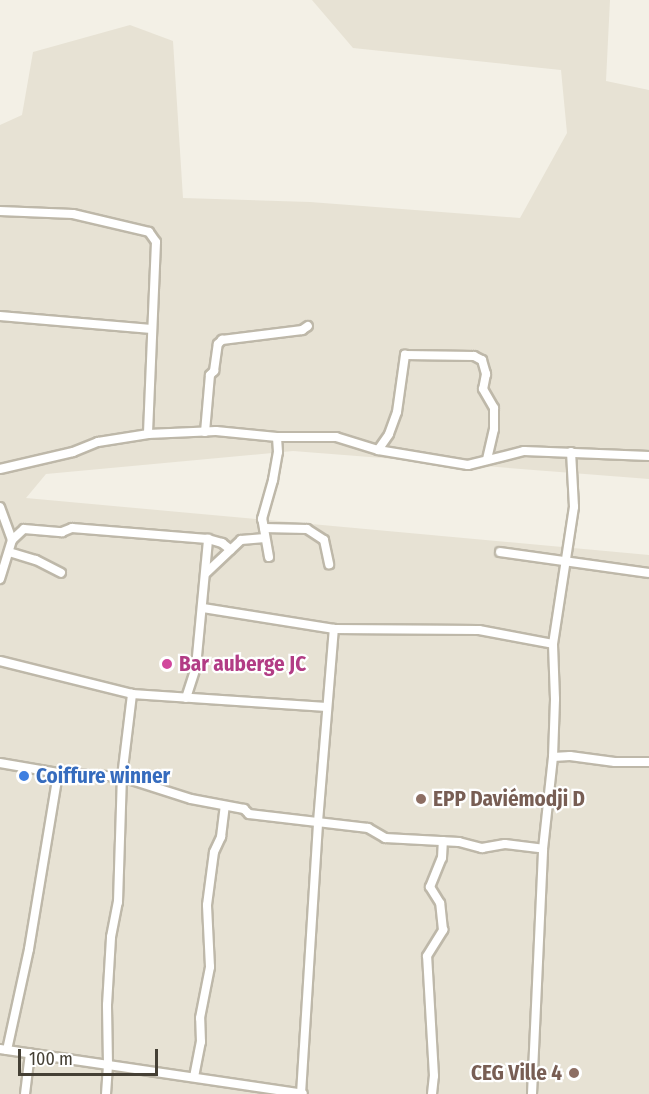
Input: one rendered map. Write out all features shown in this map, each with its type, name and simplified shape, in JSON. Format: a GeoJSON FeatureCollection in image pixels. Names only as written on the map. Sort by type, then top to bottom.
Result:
{"type":"FeatureCollection","features":[{"type":"Feature","properties":{"kind":"street"},"geometry":{"type":"LineString","coordinates":[[0,211],[73,214],[149,232],[156,242],[148,434]]}},
{"type":"Feature","properties":{"kind":"street"},"geometry":{"type":"LineString","coordinates":[[0,316],[151,329]]}},
{"type":"Feature","properties":{"kind":"street"},"geometry":{"type":"LineString","coordinates":[[205,432],[210,375],[214,370],[218,344],[222,340],[302,330],[308,326]]}},
{"type":"Feature","properties":{"kind":"street"},"geometry":{"type":"LineString","coordinates":[[378,450],[389,434],[397,412],[405,355],[474,356],[482,360],[486,374],[483,389],[494,408],[494,429],[487,459]]}},
{"type":"Feature","properties":{"kind":"street"},"geometry":{"type":"LineString","coordinates":[[0,469],[73,452],[98,442],[148,434],[205,432],[277,437],[336,437],[378,450],[468,465],[524,451],[649,456]]}},
{"type":"Feature","properties":{"kind":"street"},"geometry":{"type":"LineString","coordinates":[[269,557],[262,519],[273,480],[278,452],[277,437]]}},
{"type":"Feature","properties":{"kind":"street"},"geometry":{"type":"LineString","coordinates":[[532,1094],[543,849],[553,757],[555,699],[553,644],[574,507],[571,452]]}},
{"type":"Feature","properties":{"kind":"street"},"geometry":{"type":"LineString","coordinates":[[0,507],[12,540]]}},
{"type":"Feature","properties":{"kind":"street"},"geometry":{"type":"LineString","coordinates":[[0,579],[12,540],[24,529],[62,532],[72,528],[208,539],[222,543],[231,550]]}},
{"type":"Feature","properties":{"kind":"street"},"geometry":{"type":"LineString","coordinates":[[264,528],[307,529],[324,540],[329,564]]}},
{"type":"Feature","properties":{"kind":"street"},"geometry":{"type":"LineString","coordinates":[[206,573],[241,540],[265,538]]}},
{"type":"Feature","properties":{"kind":"street"},"geometry":{"type":"LineString","coordinates":[[186,698],[196,667],[208,539]]}},
{"type":"Feature","properties":{"kind":"street"},"geometry":{"type":"LineString","coordinates":[[9,552],[36,560],[62,573]]}},
{"type":"Feature","properties":{"kind":"street"},"geometry":{"type":"LineString","coordinates":[[500,552],[649,573]]}},
{"type":"Feature","properties":{"kind":"street"},"geometry":{"type":"LineString","coordinates":[[203,608],[334,629],[479,630],[553,644]]}},
{"type":"Feature","properties":{"kind":"street"},"geometry":{"type":"LineString","coordinates":[[58,772],[29,949],[3,1049],[302,1094],[318,822],[334,629]]}},
{"type":"Feature","properties":{"kind":"street"},"geometry":{"type":"LineString","coordinates":[[0,661],[132,694],[327,707]]}},
{"type":"Feature","properties":{"kind":"street"},"geometry":{"type":"LineString","coordinates":[[106,1094],[107,1005],[111,937],[118,902],[122,777],[132,694]]}},
{"type":"Feature","properties":{"kind":"street"},"geometry":{"type":"LineString","coordinates":[[553,757],[570,756],[615,762],[649,762]]}},
{"type":"Feature","properties":{"kind":"street"},"geometry":{"type":"LineString","coordinates":[[0,764],[58,772],[122,777],[191,799],[244,809],[249,814],[368,828],[385,838],[443,841],[482,848],[505,844],[543,849]]}},
{"type":"Feature","properties":{"kind":"street"},"geometry":{"type":"LineString","coordinates":[[194,1077],[201,1042],[200,1018],[210,967],[207,905],[214,852],[221,837],[225,806]]}},
{"type":"Feature","properties":{"kind":"street"},"geometry":{"type":"LineString","coordinates":[[432,1094],[434,1076],[428,957],[443,930],[440,903],[430,887],[442,858],[443,841]]}},
{"type":"Feature","properties":{"kind":"street"},"geometry":{"type":"LineString","coordinates":[[25,1094],[30,1053]]}},
{"type":"Feature","properties":{"kind":"shaded area"},"geometry":{"type":"Polygon","coordinates":[[[312,0],[610,0],[606,81],[649,90],[649,479],[293,451],[46,474],[26,498],[649,555],[649,1094],[0,1094],[0,125],[22,115],[33,52],[130,25],[173,41],[183,198],[310,202],[520,218],[567,133],[561,70],[353,48],[312,0]]]}},
{"type":"Feature","properties":{"kind":"place","name":"Bar auberge JC"},"geometry":{"type":"Point","coordinates":[167,664]}},
{"type":"Feature","properties":{"kind":"place","name":"Coiffure winner"},"geometry":{"type":"Point","coordinates":[24,776]}},
{"type":"Feature","properties":{"kind":"place","name":"EPP Daviémodji D"},"geometry":{"type":"Point","coordinates":[421,799]}},
{"type":"Feature","properties":{"kind":"place","name":"CEG Ville 4"},"geometry":{"type":"Point","coordinates":[574,1073]}}]}
